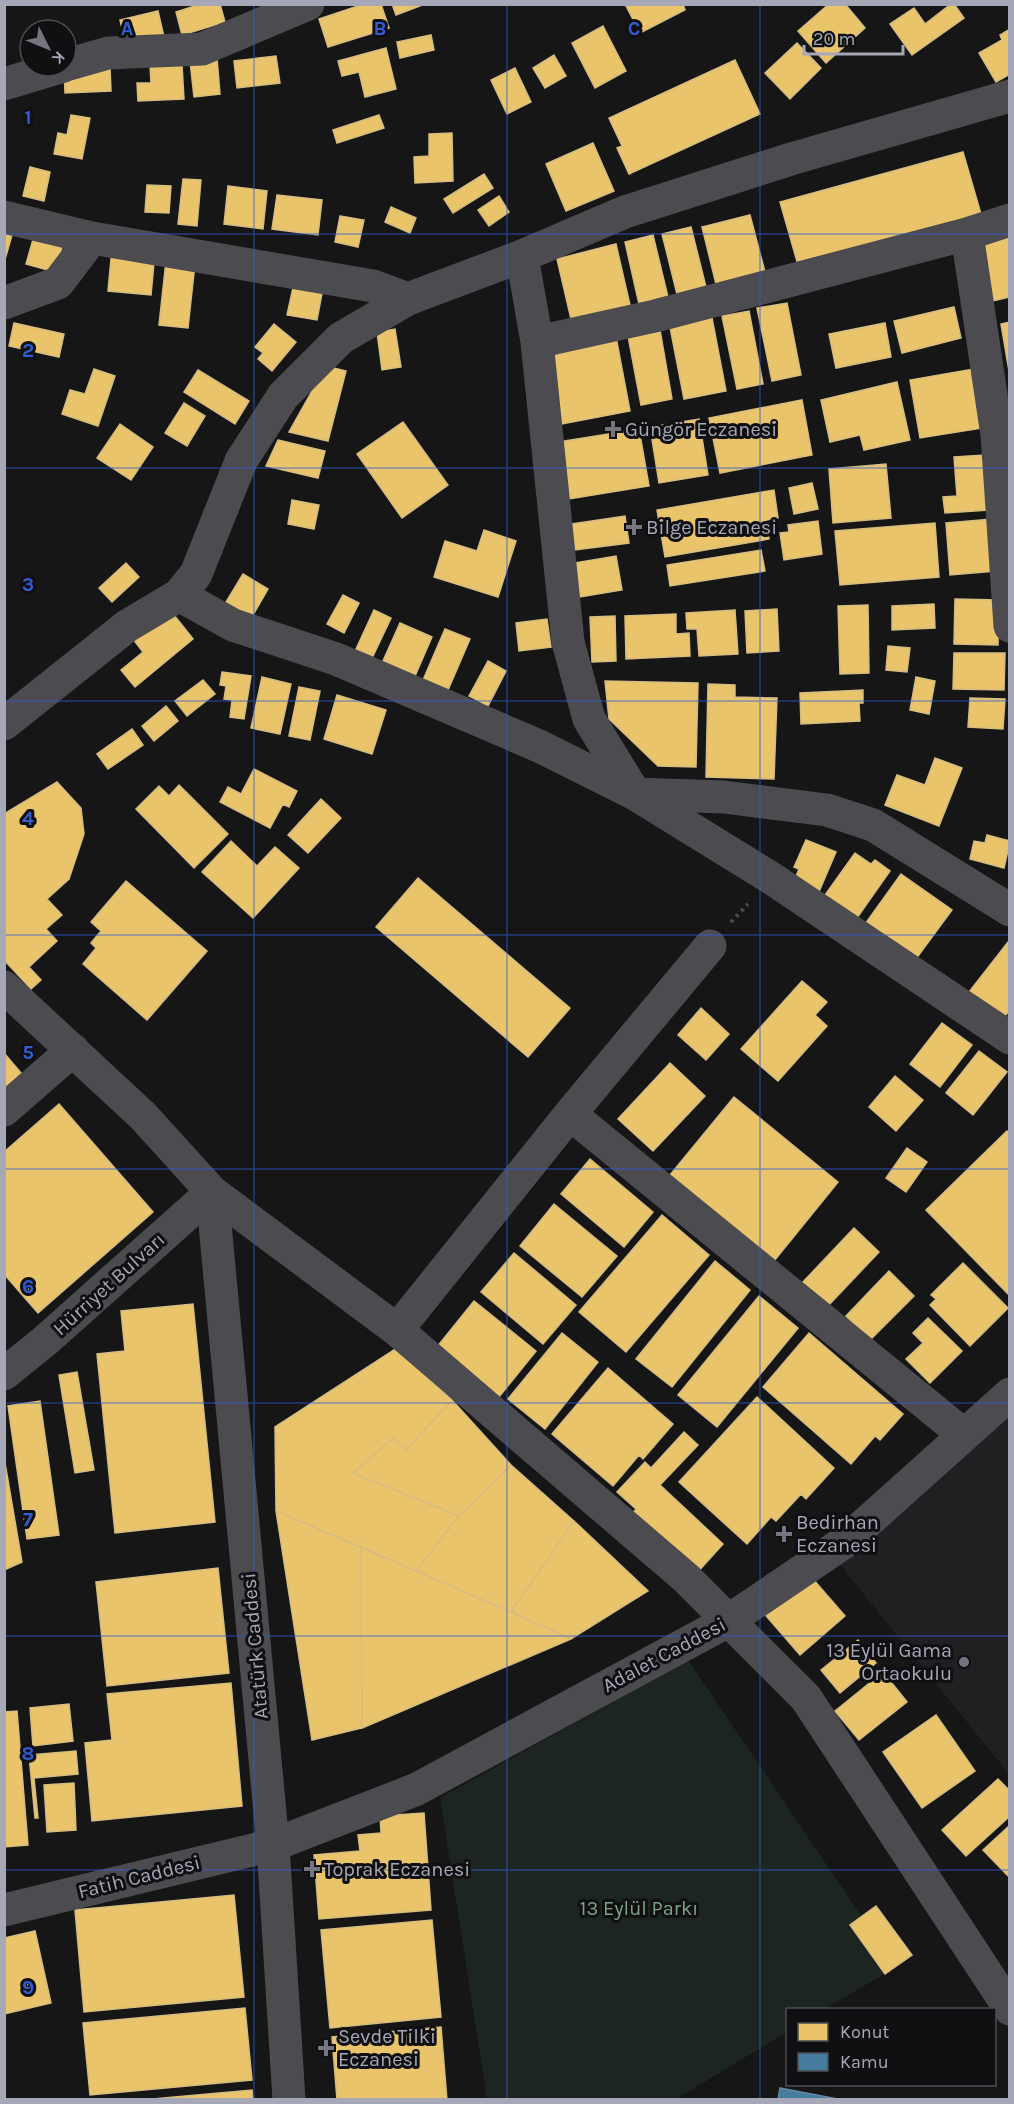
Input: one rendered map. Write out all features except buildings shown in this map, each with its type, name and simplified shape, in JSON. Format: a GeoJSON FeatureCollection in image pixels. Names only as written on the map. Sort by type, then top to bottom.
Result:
{"type":"FeatureCollection","features":[{"type":"Feature","properties":{"kind":"street"},"geometry":{"type":"LineString","coordinates":[[78,62],[108,53],[202,49],[308,4]]}},
{"type":"Feature","properties":{"kind":"street"},"geometry":{"type":"LineString","coordinates":[[4,84],[24,78]]}},
{"type":"Feature","properties":{"kind":"street"},"geometry":{"type":"LineString","coordinates":[[4,724],[127,626],[179,595],[196,574],[241,461],[283,396],[341,338],[408,299],[522,256],[625,212],[791,159],[1010,96]]}},
{"type":"Feature","properties":{"kind":"street"},"geometry":{"type":"LineString","coordinates":[[4,217],[92,238],[373,286],[408,299]]}},
{"type":"Feature","properties":{"kind":"street"},"geometry":{"type":"LineString","coordinates":[[537,342],[655,315],[967,234],[1010,220]]}},
{"type":"Feature","properties":{"kind":"street"},"geometry":{"type":"LineString","coordinates":[[967,234],[997,435],[1010,626]]}},
{"type":"Feature","properties":{"kind":"street"},"geometry":{"type":"LineString","coordinates":[[4,303],[58,283],[92,238]]}},
{"type":"Feature","properties":{"kind":"street"},"geometry":{"type":"LineString","coordinates":[[522,256],[537,342],[568,642],[589,719],[635,794]]}},
{"type":"Feature","properties":{"kind":"street"},"geometry":{"type":"LineString","coordinates":[[179,595],[233,625],[336,659],[539,746],[635,794],[771,878],[1010,1038]]}},
{"type":"Feature","properties":{"kind":"street"},"geometry":{"type":"LineString","coordinates":[[635,794],[724,797],[836,813],[873,825],[1010,910]]}},
{"type":"Feature","properties":{"kind":"street"},"geometry":{"type":"LineString","coordinates":[[397,1330],[570,1114],[710,946]]}},
{"type":"Feature","properties":{"kind":"street"},"geometry":{"type":"LineString","coordinates":[[5,990],[143,1116],[212,1192],[397,1330],[686,1578],[806,1698],[1010,2009]]}},
{"type":"Feature","properties":{"kind":"street"},"geometry":{"type":"LineString","coordinates":[[4,1110],[73,1050]]}},
{"type":"Feature","properties":{"kind":"street"},"geometry":{"type":"LineString","coordinates":[[570,1114],[963,1434]]}},
{"type":"Feature","properties":{"kind":"street","name":"Hürriyet Bulvarı"},"geometry":{"type":"LineString","coordinates":[[4,1374],[46,1340],[212,1192]]}},
{"type":"Feature","properties":{"kind":"street","name":"Atatürk Caddesi"},"geometry":{"type":"LineString","coordinates":[[212,1192],[273,1845],[289,2100]]}},
{"type":"Feature","properties":{"kind":"street","name":"Adalet Caddesi"},"geometry":{"type":"LineString","coordinates":[[273,1845],[417,1789],[728,1621],[846,1541],[1010,1394]]}},
{"type":"Feature","properties":{"kind":"street","name":"Fatih Caddesi"},"geometry":{"type":"LineString","coordinates":[[4,1910],[273,1845]]}},
{"type":"Feature","properties":{"kind":"path"},"geometry":{"type":"LineString","coordinates":[[710,946],[771,878]]}},
{"type":"Feature","properties":{"kind":"shaded area","name":"13 Eylül Gama Ortaokulu"},"geometry":{"type":"Polygon","coordinates":[[[1009,1404],[1009,1774],[829,1551],[1009,1404]]]}},
{"type":"Feature","properties":{"kind":"green space","name":"13 Eylül Parkı"},"geometry":{"type":"Polygon","coordinates":[[[688,1660],[896,1967],[827,2008],[786,2008],[786,2033],[676,2099],[487,2099],[440,1798],[688,1660]]]}},
{"type":"Feature","properties":{"kind":"place","name":"Güngör Eczanesi"},"geometry":{"type":"Point","coordinates":[613,429]}},
{"type":"Feature","properties":{"kind":"place","name":"Bilge Eczanesi"},"geometry":{"type":"Point","coordinates":[634,527]}},
{"type":"Feature","properties":{"kind":"place","name":"Bedirhan Eczanesi"},"geometry":{"type":"Point","coordinates":[784,1534]}},
{"type":"Feature","properties":{"kind":"place","name":"13 Eylül Gama Ortaokulu"},"geometry":{"type":"Point","coordinates":[964,1662]}},
{"type":"Feature","properties":{"kind":"place","name":"Toprak Eczanesi"},"geometry":{"type":"Point","coordinates":[312,1869]}},
{"type":"Feature","properties":{"kind":"place","name":"Sevde Tilki Eczanesi"},"geometry":{"type":"Point","coordinates":[326,2048]}}]}
